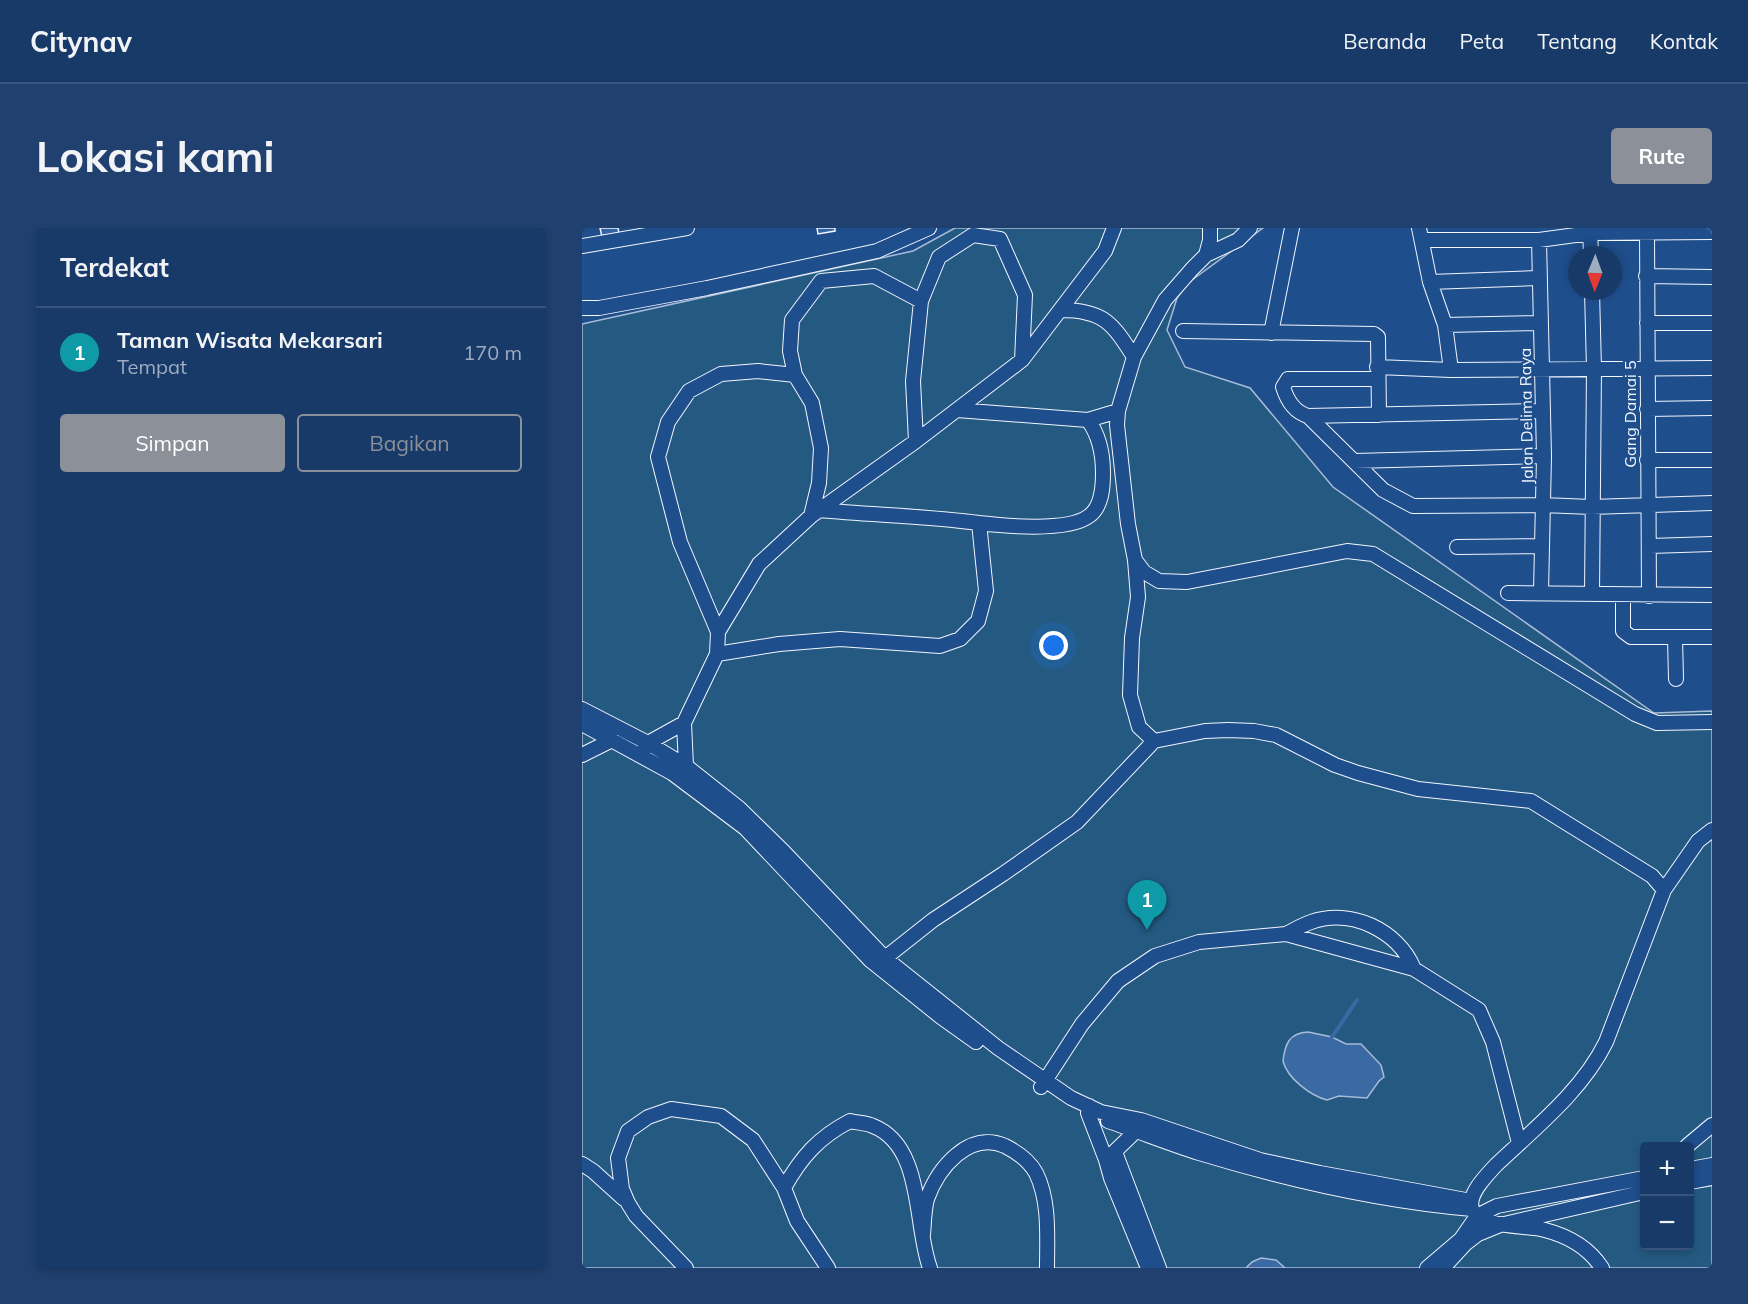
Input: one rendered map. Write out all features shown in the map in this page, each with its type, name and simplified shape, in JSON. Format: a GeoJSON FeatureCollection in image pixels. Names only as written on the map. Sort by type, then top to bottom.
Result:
{"type":"FeatureCollection","features":[{"type":"Feature","properties":{"kind":"street"},"geometry":{"type":"LineString","coordinates":[[582,246],[687,228]]}},
{"type":"Feature","properties":{"kind":"street"},"geometry":{"type":"LineString","coordinates":[[582,308],[599,308],[707,288],[877,251],[929,228]]}},
{"type":"Feature","properties":{"kind":"street"},"geometry":{"type":"LineString","coordinates":[[718,632],[759,564],[815,513],[916,441],[1023,360],[1106,251],[1114,228]]}},
{"type":"Feature","properties":{"kind":"street"},"geometry":{"type":"LineString","coordinates":[[1206,255],[1210,228]]}},
{"type":"Feature","properties":{"kind":"street"},"geometry":{"type":"LineString","coordinates":[[1154,741],[1139,727],[1130,695],[1132,638],[1138,597],[1122,469],[1118,411],[1134,357],[1166,300],[1206,255],[1238,240],[1250,228]]}},
{"type":"Feature","properties":{"kind":"street"},"geometry":{"type":"LineString","coordinates":[[1272,333],[1292,228]]}},
{"type":"Feature","properties":{"kind":"street"},"geometry":{"type":"LineString","coordinates":[[1590,231],[1591,246]]}},
{"type":"Feature","properties":{"kind":"street"},"geometry":{"type":"LineString","coordinates":[[1451,369],[1445,325],[1430,282],[1421,234],[1539,240],[1590,231],[1712,232]]}},
{"type":"Feature","properties":{"kind":"street","name":"Gang Damai 5"},"geometry":{"type":"LineString","coordinates":[[1647,232],[1649,596]]}},
{"type":"Feature","properties":{"kind":"street"},"geometry":{"type":"LineString","coordinates":[[916,441],[913,381],[921,301],[939,257],[974,235],[1001,233],[1025,295],[1023,360]]}},
{"type":"Feature","properties":{"kind":"street","name":"Jalan Delima Raya"},"geometry":{"type":"LineString","coordinates":[[1539,240],[1544,456],[1541,592]]}},
{"type":"Feature","properties":{"kind":"street"},"geometry":{"type":"LineString","coordinates":[[815,513],[821,448],[812,403],[795,375],[790,351],[792,320],[821,280],[874,276],[921,301]]}},
{"type":"Feature","properties":{"kind":"street"},"geometry":{"type":"LineString","coordinates":[[1646,276],[1712,278]]}},
{"type":"Feature","properties":{"kind":"street"},"geometry":{"type":"LineString","coordinates":[[1430,282],[1539,278]]}},
{"type":"Feature","properties":{"kind":"street"},"geometry":{"type":"LineString","coordinates":[[1592,300],[1594,369],[1592,594]]}},
{"type":"Feature","properties":{"kind":"street"},"geometry":{"type":"LineString","coordinates":[[1061,310],[1074,310],[1099,316],[1116,329],[1134,357]]}},
{"type":"Feature","properties":{"kind":"street"},"geometry":{"type":"LineString","coordinates":[[1647,322],[1712,323]]}},
{"type":"Feature","properties":{"kind":"street"},"geometry":{"type":"LineString","coordinates":[[1445,325],[1540,323]]}},
{"type":"Feature","properties":{"kind":"street"},"geometry":{"type":"LineString","coordinates":[[1183,331],[1374,334],[1378,338],[1379,415]]}},
{"type":"Feature","properties":{"kind":"street"},"geometry":{"type":"LineString","coordinates":[[1542,411],[1308,416],[1300,414],[1287,398],[1282,387],[1288,379],[1451,369],[1712,368]]}},
{"type":"Feature","properties":{"kind":"street"},"geometry":{"type":"LineString","coordinates":[[683,772],[684,723],[717,654],[718,632],[680,542],[658,457],[668,422],[689,391],[721,374],[758,370],[795,375]]}},
{"type":"Feature","properties":{"kind":"street"},"geometry":{"type":"LineString","coordinates":[[1647,410],[1712,408]]}},
{"type":"Feature","properties":{"kind":"street"},"geometry":{"type":"LineString","coordinates":[[957,410],[1088,420],[1118,411]]}},
{"type":"Feature","properties":{"kind":"street"},"geometry":{"type":"LineString","coordinates":[[1308,416],[1383,490],[1413,506],[1591,507],[1712,503]]}},
{"type":"Feature","properties":{"kind":"street"},"geometry":{"type":"LineString","coordinates":[[815,513],[931,517],[1017,527],[1068,524],[1090,516],[1099,503],[1102,463],[1094,428],[1088,420]]}},
{"type":"Feature","properties":{"kind":"street"},"geometry":{"type":"LineString","coordinates":[[1354,461],[1544,456]]}},
{"type":"Feature","properties":{"kind":"street"},"geometry":{"type":"LineString","coordinates":[[1647,460],[1712,460]]}},
{"type":"Feature","properties":{"kind":"street"},"geometry":{"type":"LineString","coordinates":[[717,654],[778,644],[840,639],[940,646],[960,639],[978,621],[986,591],[979,523]]}},
{"type":"Feature","properties":{"kind":"street"},"geometry":{"type":"LineString","coordinates":[[1650,546],[1712,544]]}},
{"type":"Feature","properties":{"kind":"street"},"geometry":{"type":"LineString","coordinates":[[1457,548],[1542,546]]}},
{"type":"Feature","properties":{"kind":"street"},"geometry":{"type":"LineString","coordinates":[[1135,560],[1144,572],[1158,581],[1187,582],[1347,551],[1373,554],[1635,714],[1657,723],[1712,722]]}},
{"type":"Feature","properties":{"kind":"street"},"geometry":{"type":"LineString","coordinates":[[1508,593],[1541,592],[1623,596],[1712,595]]}},
{"type":"Feature","properties":{"kind":"street"},"geometry":{"type":"LineString","coordinates":[[1623,596],[1623,631],[1626,636],[1631,638],[1712,637]]}},
{"type":"Feature","properties":{"kind":"street"},"geometry":{"type":"LineString","coordinates":[[1675,638],[1676,679]]}},
{"type":"Feature","properties":{"kind":"street"},"geometry":{"type":"LineString","coordinates":[[582,709],[648,743],[683,772],[739,808],[777,844],[882,962],[1043,1083],[1088,1110],[1260,1160],[1473,1209],[1500,1225],[1543,1229],[1567,1237],[1597,1260],[1602,1268]]}},
{"type":"Feature","properties":{"kind":"street"},"geometry":{"type":"LineString","coordinates":[[640,756],[648,743],[684,723]]}},
{"type":"Feature","properties":{"kind":"street"},"geometry":{"type":"LineString","coordinates":[[582,724],[640,756],[683,772]]}},
{"type":"Feature","properties":{"kind":"street"},"geometry":{"type":"LineString","coordinates":[[882,962],[933,920],[1077,822],[1154,741],[1205,731],[1254,731],[1276,735],[1351,771],[1418,789],[1531,801],[1652,876],[1664,890]]}},
{"type":"Feature","properties":{"kind":"street"},"geometry":{"type":"LineString","coordinates":[[582,754],[612,740]]}},
{"type":"Feature","properties":{"kind":"street"},"geometry":{"type":"LineString","coordinates":[[1427,1268],[1461,1239],[1483,1180],[1579,1084],[1595,1064],[1664,890],[1698,841],[1712,830]]}},
{"type":"Feature","properties":{"kind":"street"},"geometry":{"type":"LineString","coordinates":[[1043,1083],[1082,1024],[1118,981],[1155,956],[1199,942],[1286,934],[1311,922],[1342,918],[1362,920],[1394,940],[1408,954],[1414,969]]}},
{"type":"Feature","properties":{"kind":"street"},"geometry":{"type":"LineString","coordinates":[[1286,934],[1414,969],[1479,1010],[1493,1042],[1519,1143]]}},
{"type":"Feature","properties":{"kind":"street"},"geometry":{"type":"LineString","coordinates":[[686,1268],[636,1216],[622,1189],[618,1158],[628,1131],[648,1117],[671,1109],[721,1116],[753,1140],[784,1188],[797,1221],[828,1268]]}},
{"type":"Feature","properties":{"kind":"street"},"geometry":{"type":"LineString","coordinates":[[1088,1110],[1111,1156],[1159,1268]]}},
{"type":"Feature","properties":{"kind":"street"},"geometry":{"type":"LineString","coordinates":[[784,1188],[819,1139],[850,1121],[873,1125],[888,1135],[903,1152],[912,1178],[930,1268]]}},
{"type":"Feature","properties":{"kind":"street"},"geometry":{"type":"LineString","coordinates":[[1139,1125],[1111,1156],[1111,1178],[1148,1268]]}},
{"type":"Feature","properties":{"kind":"street"},"geometry":{"type":"LineString","coordinates":[[1692,1142],[1712,1125]]}},
{"type":"Feature","properties":{"kind":"street"},"geometry":{"type":"LineString","coordinates":[[923,1235],[927,1200],[946,1166],[965,1148],[980,1142],[994,1142],[1023,1156],[1035,1172],[1044,1204],[1047,1226],[1047,1268]]}},
{"type":"Feature","properties":{"kind":"street"},"geometry":{"type":"LineString","coordinates":[[582,1164],[628,1203]]}},
{"type":"Feature","properties":{"kind":"street"},"geometry":{"type":"LineString","coordinates":[[1694,1168],[1712,1165]]}},
{"type":"Feature","properties":{"kind":"street"},"geometry":{"type":"LineString","coordinates":[[1473,1209],[1640,1179]]}},
{"type":"Feature","properties":{"kind":"street"},"geometry":{"type":"LineString","coordinates":[[1694,1182],[1709,1181]]}},
{"type":"Feature","properties":{"kind":"street"},"geometry":{"type":"LineString","coordinates":[[1443,1268],[1464,1244],[1478,1234],[1500,1225],[1640,1193]]}},
{"type":"Feature","properties":{"kind":"shaded area"},"geometry":{"type":"Polygon","coordinates":[[[955,228],[1263,228],[1188,283],[1177,298],[1167,330],[1185,367],[1250,388],[1333,487],[1654,713],[1712,711],[1712,1268],[582,1268],[582,324],[913,251],[955,228]]]}},
{"type":"Feature","properties":{"kind":"shaded area"},"geometry":{"type":"Polygon","coordinates":[[[1308,1032],[1332,1037],[1346,1044],[1361,1044],[1381,1065],[1384,1077],[1367,1098],[1339,1096],[1327,1100],[1307,1090],[1294,1080],[1283,1061],[1285,1049],[1292,1037],[1308,1032]]]}},
{"type":"Feature","properties":{"kind":"shaded area"},"geometry":{"type":"Polygon","coordinates":[[[1261,1258],[1276,1260],[1285,1268],[1246,1268],[1261,1258]]]}},
{"type":"Feature","properties":{"kind":"building"},"geometry":{"type":"Polygon","coordinates":[[[600,228],[618,228],[619,234],[602,237],[600,228]]]}},
{"type":"Feature","properties":{"kind":"building"},"geometry":{"type":"Polygon","coordinates":[[[817,228],[835,228],[835,231],[818,234],[817,228]]]}},
{"type":"Feature","properties":{"kind":"waterway"},"geometry":{"type":"LineString","coordinates":[[1332,1037],[1357,1000]]}},
{"type":"Feature","properties":{"kind":"place","name":"Taman Wisata Mekarsari"},"geometry":{"type":"Point","coordinates":[1147,930]}}]}
